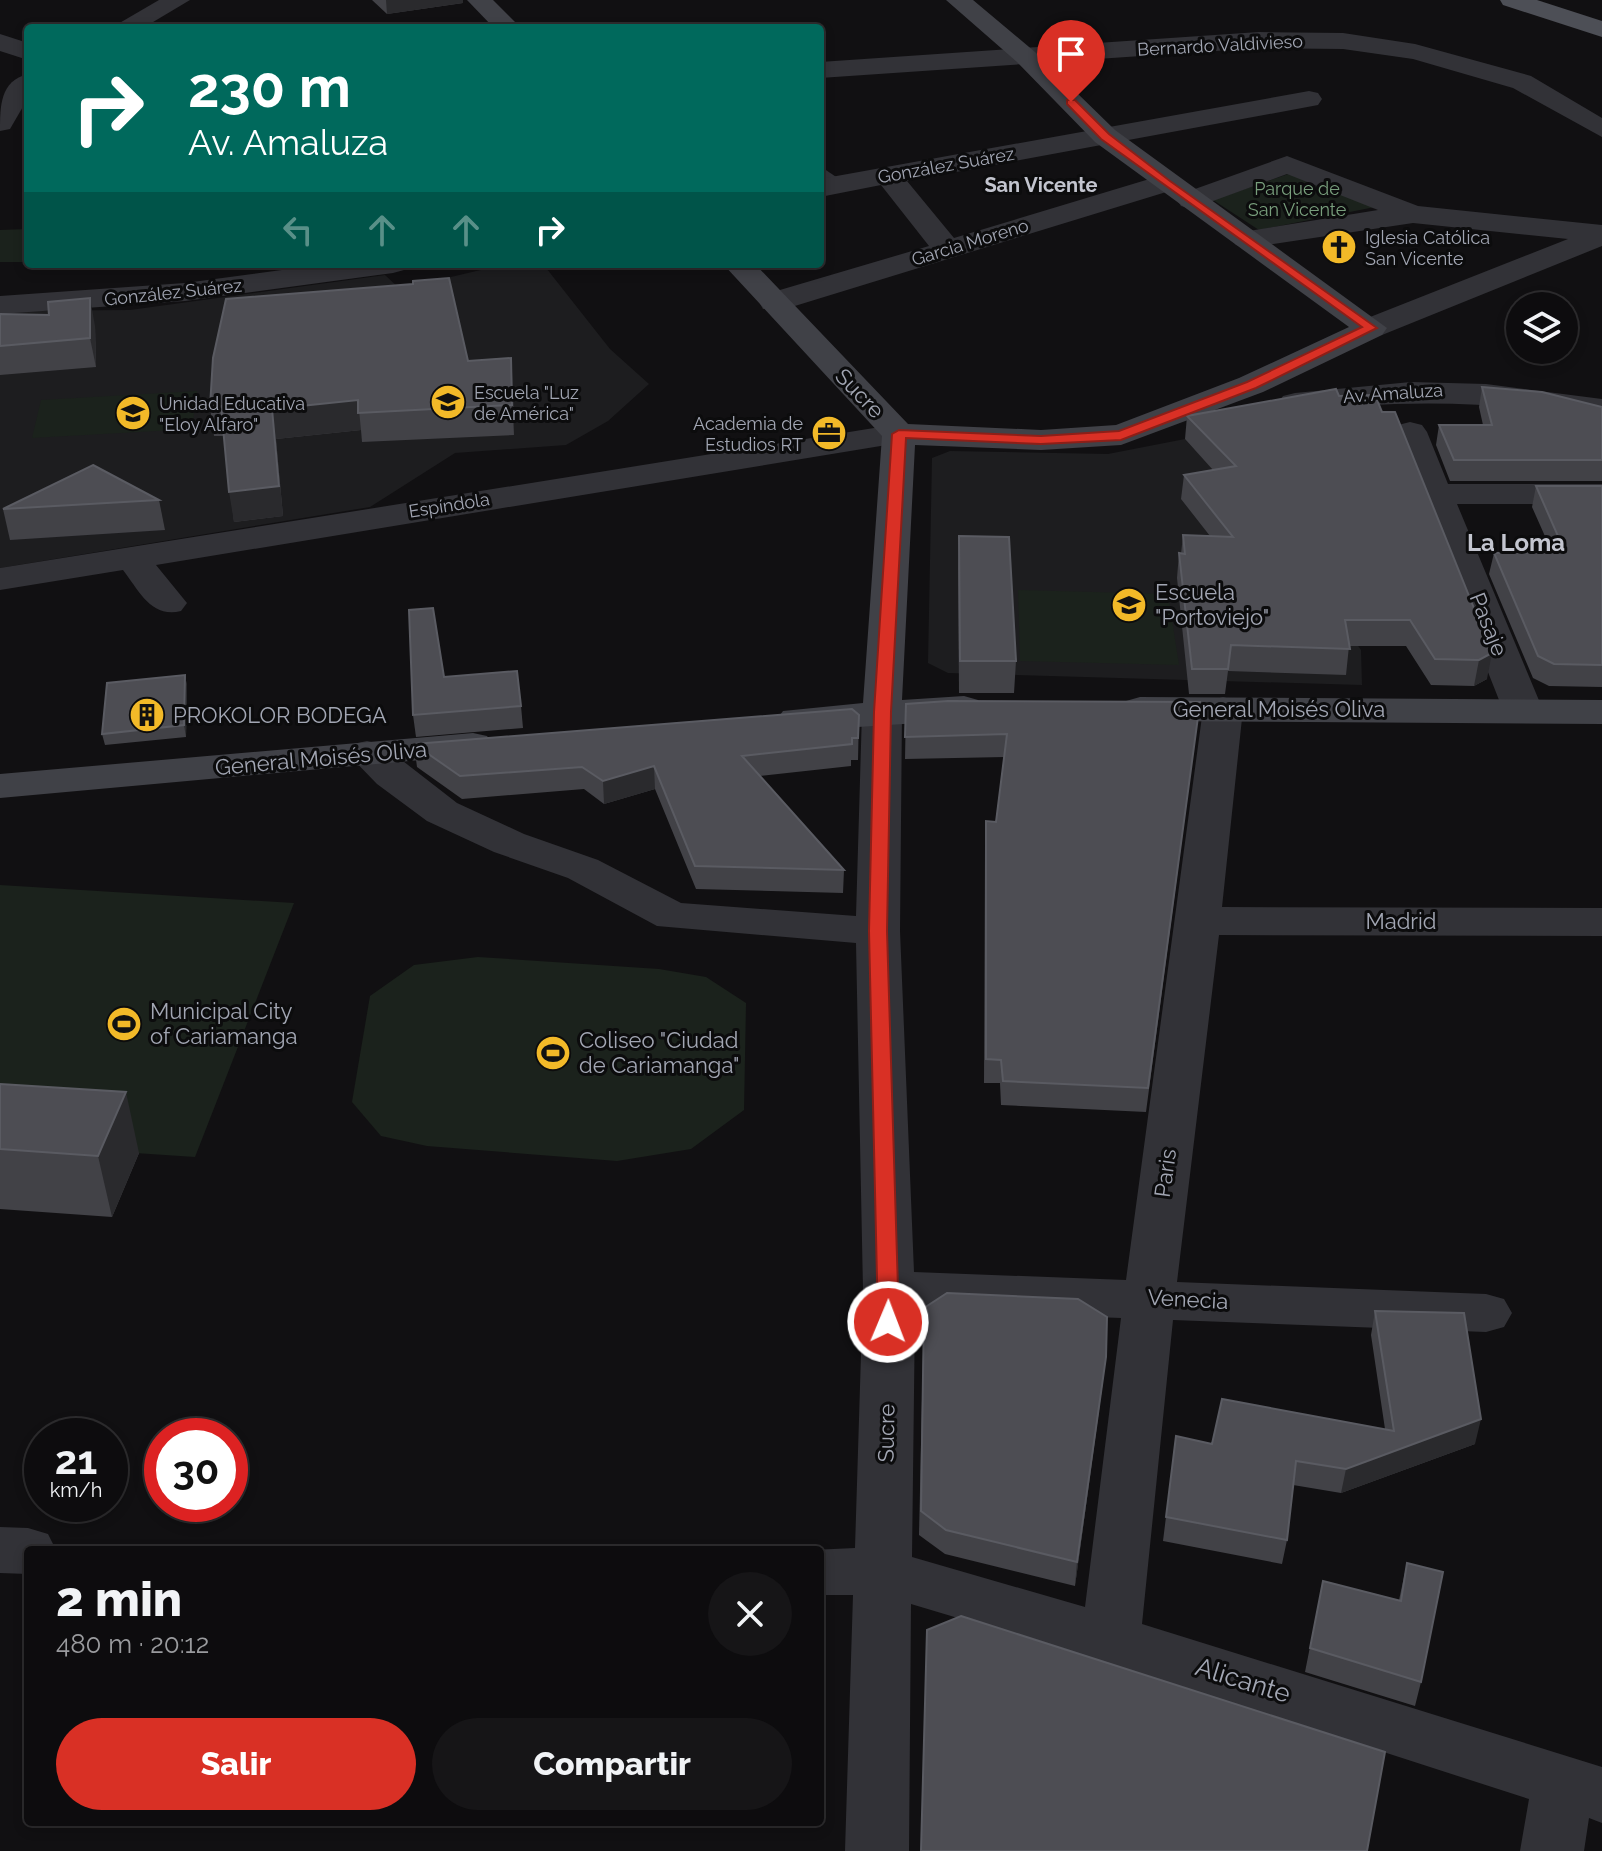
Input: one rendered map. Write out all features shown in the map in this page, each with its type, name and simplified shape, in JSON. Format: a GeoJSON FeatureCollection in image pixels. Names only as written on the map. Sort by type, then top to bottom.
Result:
{"type":"FeatureCollection","features":[{"type":"Feature","properties":{"kind":"main road"},"geometry":{"type":"LineString","coordinates":[[479,0],[504,24]]}},
{"type":"Feature","properties":{"kind":"main road"},"geometry":{"type":"LineString","coordinates":[[958,0],[1026,57],[1105,136],[1166,183],[1371,328],[1251,385],[1150,427]]}},
{"type":"Feature","properties":{"kind":"main road"},"geometry":{"type":"LineString","coordinates":[[1512,0],[1602,29]]}},
{"type":"Feature","properties":{"kind":"main road","name":"Sucre"},"geometry":{"type":"LineString","coordinates":[[742,268],[899,434],[882,712]]}},
{"type":"Feature","properties":{"kind":"main road","name":"Av. Amaluza"},"geometry":{"type":"LineString","coordinates":[[899,434],[1076,440],[1121,435],[1150,427]]}},
{"type":"Feature","properties":{"kind":"main road"},"geometry":{"type":"LineString","coordinates":[[758,722],[882,712],[1002,708]]}},
{"type":"Feature","properties":{"kind":"main road","name":"General Moisés Oliva"},"geometry":{"type":"LineString","coordinates":[[1102,708],[1602,712]]}},
{"type":"Feature","properties":{"kind":"main road","name":"General Moisés Oliva"},"geometry":{"type":"LineString","coordinates":[[0,786],[508,742]]}},
{"type":"Feature","properties":{"kind":"street"},"geometry":{"type":"LineString","coordinates":[[132,24],[178,0]]}},
{"type":"Feature","properties":{"kind":"street","name":"Bernardo Valdivieso"},"geometry":{"type":"LineString","coordinates":[[824,70],[1259,40],[1379,45],[1522,82],[1602,129]]}},
{"type":"Feature","properties":{"kind":"street"},"geometry":{"type":"LineString","coordinates":[[0,42],[24,51]]}},
{"type":"Feature","properties":{"kind":"street"},"geometry":{"type":"LineString","coordinates":[[0,123],[19,85]]}},
{"type":"Feature","properties":{"kind":"street","name":"González Suárez"},"geometry":{"type":"LineString","coordinates":[[826,182],[888,176],[1309,99]]}},
{"type":"Feature","properties":{"kind":"street"},"geometry":{"type":"LineString","coordinates":[[1191,200],[1287,164],[1413,214]]}},
{"type":"Feature","properties":{"kind":"street"},"geometry":{"type":"LineString","coordinates":[[888,176],[947,249]]}},
{"type":"Feature","properties":{"kind":"street","name":"Garcia Moreno"},"geometry":{"type":"LineString","coordinates":[[774,302],[1166,183]]}},
{"type":"Feature","properties":{"kind":"street"},"geometry":{"type":"LineString","coordinates":[[1246,239],[1413,214],[1602,235]]}},
{"type":"Feature","properties":{"kind":"street"},"geometry":{"type":"LineString","coordinates":[[1371,328],[1602,235]]}},
{"type":"Feature","properties":{"kind":"street","name":"González Suárez"},"geometry":{"type":"LineString","coordinates":[[0,289],[245,268]]}},
{"type":"Feature","properties":{"kind":"street","name":"González Suárez"},"geometry":{"type":"LineString","coordinates":[[0,305],[185,292],[363,268]]}},
{"type":"Feature","properties":{"kind":"street","name":"Av. Amaluza"},"geometry":{"type":"LineString","coordinates":[[1150,427],[1393,390],[1503,393],[1602,409]]}},
{"type":"Feature","properties":{"kind":"street","name":"Pasaje"},"geometry":{"type":"LineString","coordinates":[[1410,432],[1523,710]]}},
{"type":"Feature","properties":{"kind":"street","name":"Espíndola"},"geometry":{"type":"LineString","coordinates":[[0,579],[899,434]]}},
{"type":"Feature","properties":{"kind":"street"},"geometry":{"type":"LineString","coordinates":[[1436,494],[1602,494]]}},
{"type":"Feature","properties":{"kind":"street"},"geometry":{"type":"LineString","coordinates":[[131,557],[168,603]]}},
{"type":"Feature","properties":{"kind":"street","name":"Paris"},"geometry":{"type":"LineString","coordinates":[[1111,1639],[1149,1297],[1199,921],[1223,709]]}},
{"type":"Feature","properties":{"kind":"street","name":"Sucre"},"geometry":{"type":"LineString","coordinates":[[877,1851],[889,1290],[878,931],[882,712]]}},
{"type":"Feature","properties":{"kind":"street"},"geometry":{"type":"LineString","coordinates":[[367,753],[391,775],[442,812],[509,843],[583,869],[672,916],[878,931]]}},
{"type":"Feature","properties":{"kind":"street","name":"Madrid"},"geometry":{"type":"LineString","coordinates":[[1199,921],[1602,922]]}},
{"type":"Feature","properties":{"kind":"street","name":"Venecia"},"geometry":{"type":"LineString","coordinates":[[889,1290],[1149,1297],[1486,1313]]}},
{"type":"Feature","properties":{"kind":"street"},"geometry":{"type":"LineString","coordinates":[[0,1550],[24,1551]]}},
{"type":"Feature","properties":{"kind":"street","name":"Alicante"},"geometry":{"type":"LineString","coordinates":[[824,1571],[883,1572],[1111,1639],[1583,1788]]}},
{"type":"Feature","properties":{"kind":"street"},"geometry":{"type":"LineString","coordinates":[[1552,1851],[1583,1788]]}},
{"type":"Feature","properties":{"kind":"shaded area"},"geometry":{"type":"Polygon","coordinates":[[[489,268],[546,268],[610,349],[649,384],[608,421],[566,445],[455,453],[370,507],[0,568],[0,311],[130,310],[385,275],[400,289],[489,268]]]}},
{"type":"Feature","properties":{"kind":"shaded area","name":"Escuela \"Portoviejo\""},"geometry":{"type":"Polygon","coordinates":[[[1185,439],[1298,560],[1361,650],[1362,685],[948,673],[928,663],[932,458],[950,451],[1108,454],[1185,439]]]}},
{"type":"Feature","properties":{"kind":"green space","name":"Parque de San Vicente"},"geometry":{"type":"Polygon","coordinates":[[[1297,171],[1375,207],[1259,230],[1213,200],[1297,171]]]}},
{"type":"Feature","properties":{"kind":"green space"},"geometry":{"type":"Polygon","coordinates":[[[24,229],[24,262],[0,262],[0,230],[24,229]]]}},
{"type":"Feature","properties":{"kind":"green space"},"geometry":{"type":"Polygon","coordinates":[[[197,391],[192,429],[32,438],[41,400],[197,391]]]}},
{"type":"Feature","properties":{"kind":"green space"},"geometry":{"type":"Polygon","coordinates":[[[1018,590],[1168,594],[1179,665],[1020,661],[1018,590]]]}},
{"type":"Feature","properties":{"kind":"green space","name":"Municipal City of Cariamanga"},"geometry":{"type":"Polygon","coordinates":[[[0,885],[294,903],[195,1157],[0,1144],[0,885]]]}},
{"type":"Feature","properties":{"kind":"green space","name":"Coliseo \"Ciudad de Cariamanga\""},"geometry":{"type":"Polygon","coordinates":[[[478,957],[659,969],[706,977],[746,1003],[744,1110],[691,1149],[617,1161],[427,1146],[381,1136],[352,1102],[370,996],[414,965],[478,957]]]}},
{"type":"Feature","properties":{"kind":"building"},"geometry":{"type":"Polygon","coordinates":[[[449,278],[468,361],[511,358],[512,405],[358,413],[358,400],[272,409],[279,486],[229,492],[221,406],[210,407],[213,358],[226,299],[413,284],[413,281],[449,278]]]}},
{"type":"Feature","properties":{"kind":"building"},"geometry":{"type":"Polygon","coordinates":[[[90,298],[90,338],[0,346],[0,314],[49,315],[48,302],[90,298]]]}},
{"type":"Feature","properties":{"kind":"building"},"geometry":{"type":"Polygon","coordinates":[[[1482,387],[1542,392],[1602,407],[1602,460],[1454,460],[1439,425],[1492,425],[1482,387]]]}},
{"type":"Feature","properties":{"kind":"building"},"geometry":{"type":"Polygon","coordinates":[[[1336,389],[1339,396],[1375,395],[1382,412],[1395,412],[1492,653],[1479,660],[1435,659],[1410,620],[1345,620],[1350,649],[1231,645],[1228,669],[1192,669],[1179,553],[1185,554],[1183,535],[1233,537],[1184,475],[1236,466],[1187,416],[1336,389]]]}},
{"type":"Feature","properties":{"kind":"building"},"geometry":{"type":"Polygon","coordinates":[[[93,465],[159,500],[3,509],[93,465]]]}},
{"type":"Feature","properties":{"kind":"building"},"geometry":{"type":"Polygon","coordinates":[[[1536,486],[1602,486],[1602,665],[1554,664],[1538,656],[1494,553],[1565,552],[1536,486]]]}},
{"type":"Feature","properties":{"kind":"building"},"geometry":{"type":"Polygon","coordinates":[[[959,536],[1009,537],[1016,661],[960,661],[959,536]]]}},
{"type":"Feature","properties":{"kind":"building"},"geometry":{"type":"Polygon","coordinates":[[[433,608],[444,677],[517,671],[521,706],[413,715],[409,610],[433,608]]]}},
{"type":"Feature","properties":{"kind":"building","name":"PROKOLOR BODEGA"},"geometry":{"type":"Polygon","coordinates":[[[185,675],[184,725],[102,734],[107,683],[185,675]]]}},
{"type":"Feature","properties":{"kind":"building"},"geometry":{"type":"Polygon","coordinates":[[[948,701],[1200,702],[1148,1088],[1003,1081],[1001,1060],[986,1059],[986,821],[996,822],[1007,734],[905,737],[906,704],[948,701]]]}},
{"type":"Feature","properties":{"kind":"building"},"geometry":{"type":"Polygon","coordinates":[[[852,709],[859,715],[858,738],[852,738],[852,744],[742,756],[844,870],[695,866],[654,766],[603,781],[582,767],[460,776],[414,744],[852,709]]]}},
{"type":"Feature","properties":{"kind":"building"},"geometry":{"type":"Polygon","coordinates":[[[0,1084],[126,1092],[98,1156],[0,1149],[0,1084]]]}},
{"type":"Feature","properties":{"kind":"building"},"geometry":{"type":"Polygon","coordinates":[[[947,1293],[1078,1299],[1107,1317],[1106,1357],[1077,1562],[946,1530],[921,1511],[924,1308],[947,1293]]]}},
{"type":"Feature","properties":{"kind":"building"},"geometry":{"type":"Polygon","coordinates":[[[1375,1311],[1464,1313],[1481,1419],[1346,1469],[1296,1461],[1287,1540],[1166,1517],[1176,1436],[1212,1444],[1222,1399],[1394,1431],[1375,1311]]]}},
{"type":"Feature","properties":{"kind":"building"},"geometry":{"type":"Polygon","coordinates":[[[1407,1563],[1443,1572],[1421,1682],[1310,1648],[1323,1581],[1401,1601],[1407,1563]]]}},
{"type":"Feature","properties":{"kind":"building"},"geometry":{"type":"Polygon","coordinates":[[[961,1616],[1385,1752],[1367,1851],[921,1851],[927,1630],[961,1616]]]}},
{"type":"Feature","properties":{"kind":"place","name":"Iglesia Católica San Vicente"},"geometry":{"type":"Point","coordinates":[1339,247]}},
{"type":"Feature","properties":{"kind":"place","name":"Escuela \"Luz de América\""},"geometry":{"type":"Point","coordinates":[448,402]}},
{"type":"Feature","properties":{"kind":"place","name":"Unidad Educativa \"Eloy Alfaro\""},"geometry":{"type":"Point","coordinates":[133,413]}},
{"type":"Feature","properties":{"kind":"place","name":"Academia de Estudios RT"},"geometry":{"type":"Point","coordinates":[829,433]}},
{"type":"Feature","properties":{"kind":"place","name":"Escuela \"Portoviejo\""},"geometry":{"type":"Point","coordinates":[1129,605]}},
{"type":"Feature","properties":{"kind":"place","name":"PROKOLOR BODEGA"},"geometry":{"type":"Point","coordinates":[147,715]}},
{"type":"Feature","properties":{"kind":"place","name":"Municipal City of Cariamanga"},"geometry":{"type":"Point","coordinates":[124,1024]}},
{"type":"Feature","properties":{"kind":"place","name":"Coliseo \"Ciudad de Cariamanga\""},"geometry":{"type":"Point","coordinates":[553,1053]}},
{"type":"Feature","properties":{"kind":"district","name":"San Vicente"},"geometry":{"type":"Point","coordinates":[1041,185]}},
{"type":"Feature","properties":{"kind":"district","name":"La Loma"},"geometry":{"type":"Point","coordinates":[1516,542]}},
{"type":"Feature","properties":{"kind":"route"},"geometry":{"type":"LineString","coordinates":[[888,1322],[878,931],[882,712],[899,434],[1041,440],[1121,435],[1150,427],[1251,385],[1371,328],[1166,183],[1105,136],[1071,102]]}}]}
